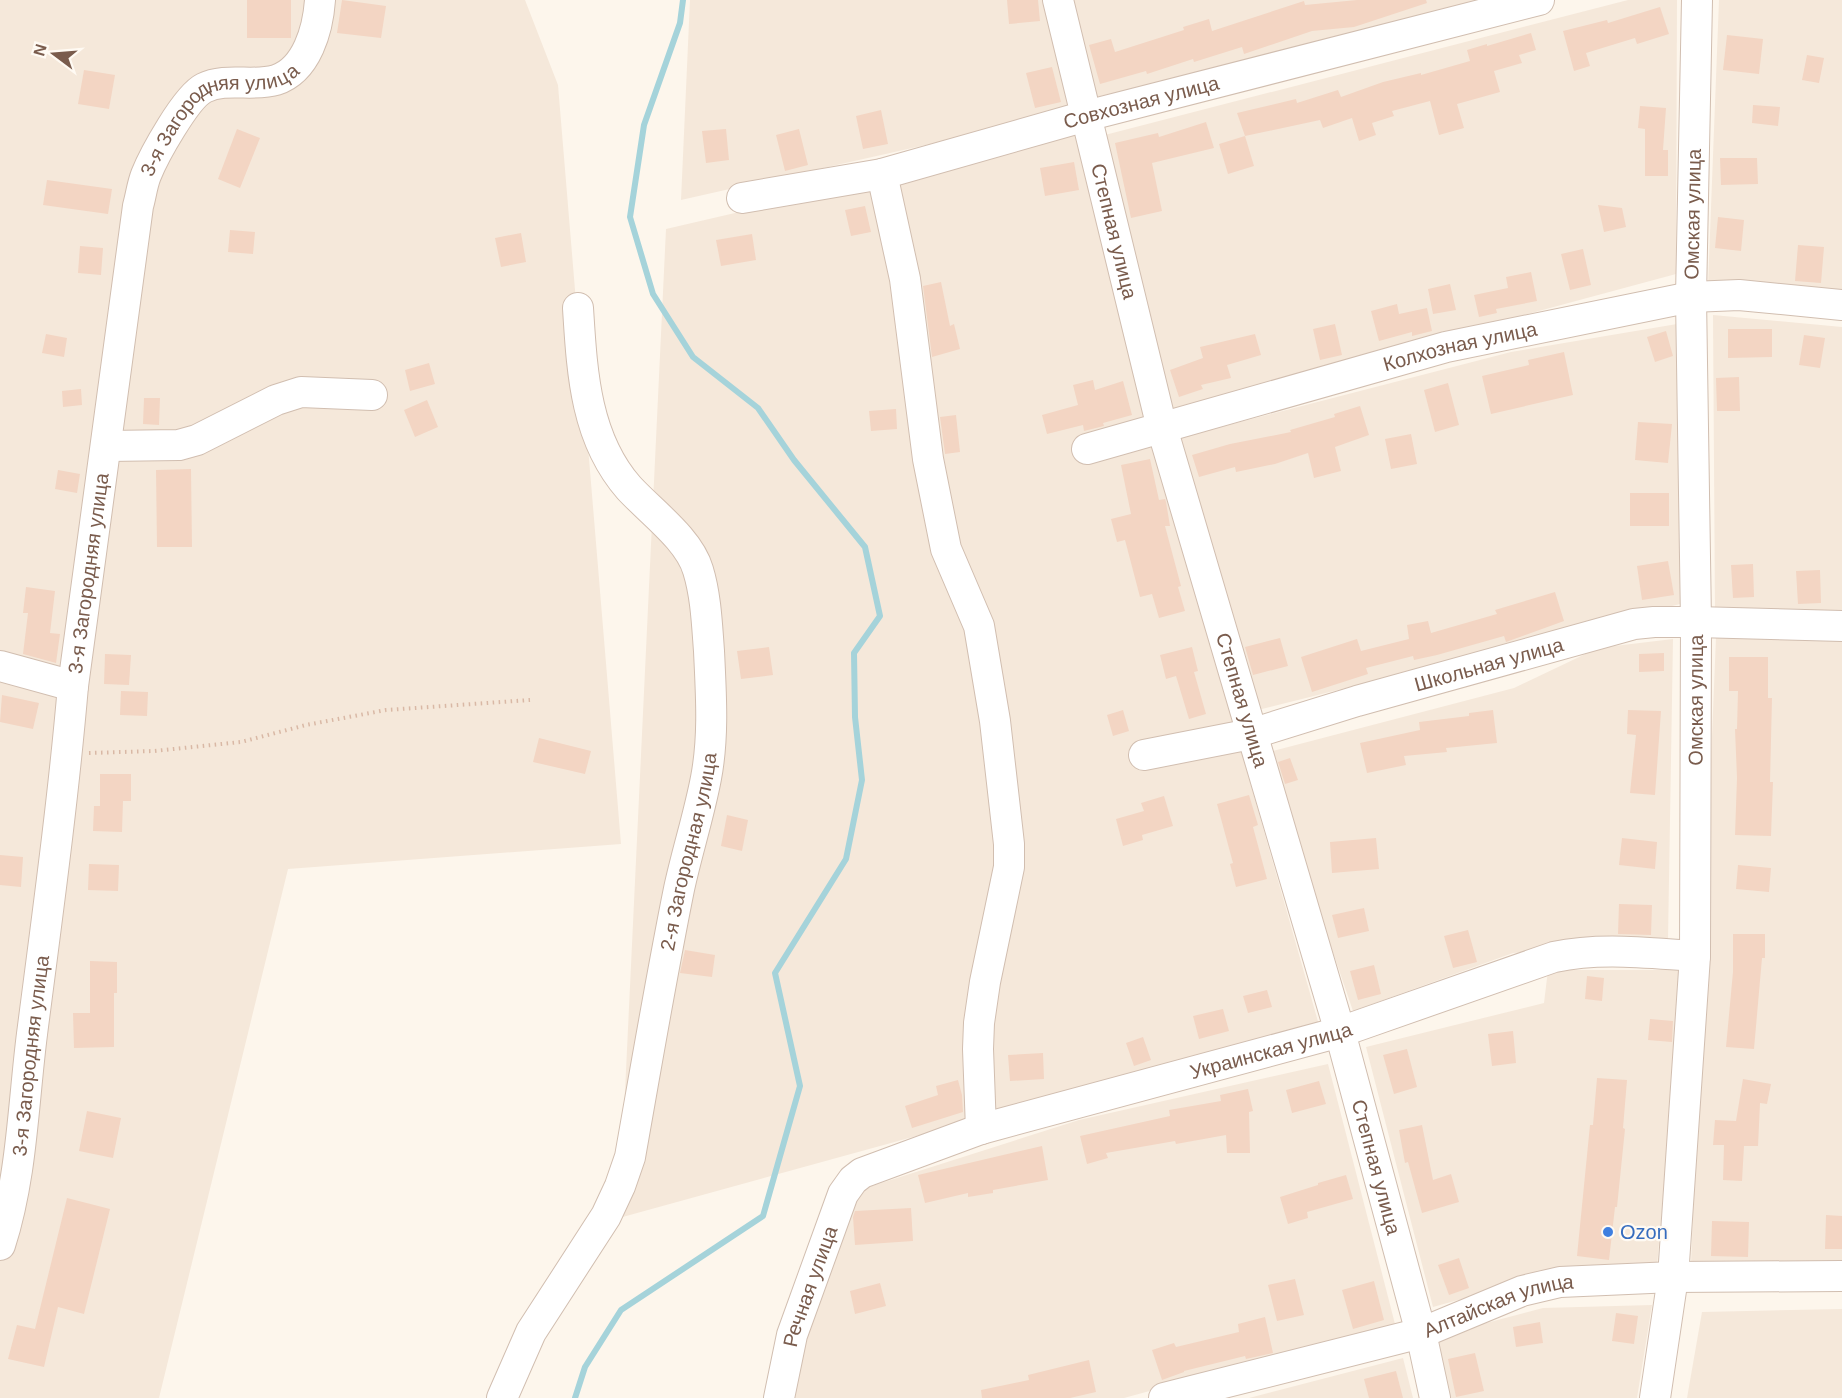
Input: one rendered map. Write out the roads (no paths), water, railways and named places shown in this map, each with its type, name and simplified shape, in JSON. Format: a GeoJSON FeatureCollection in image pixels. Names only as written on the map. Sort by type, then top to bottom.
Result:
{"type":"FeatureCollection","features":[{"type":"Feature","properties":{"kind":"street","name":"3-я Загородняя улица"},"geometry":{"type":"LineString","coordinates":[[0,1245],[16,1184],[73,686],[138,206],[156,153],[192,97],[202,89],[214,84],[276,80],[289,73],[301,60],[316,32],[320,0]]}},
{"type":"Feature","properties":{"kind":"street","name":"Степная улица"},"geometry":{"type":"LineString","coordinates":[[1058,0],[1162,429],[1340,1032],[1421,1333],[1435,1398]]}},
{"type":"Feature","properties":{"kind":"street","name":"Совхозная улица"},"geometry":{"type":"LineString","coordinates":[[742,198],[882,174],[1086,116],[1539,0]]}},
{"type":"Feature","properties":{"kind":"street","name":"Омская улица"},"geometry":{"type":"LineString","coordinates":[[1655,1398],[1672,1277],[1695,957],[1696,622],[1691,297],[1697,0]]}},
{"type":"Feature","properties":{"kind":"street"},"geometry":{"type":"LineString","coordinates":[[882,174],[904,279],[928,459],[946,549],[980,626],[995,721],[1010,843],[1009,867],[979,1023],[981,1129]]}},
{"type":"Feature","properties":{"kind":"street","name":"Колхозная улица"},"geometry":{"type":"LineString","coordinates":[[1087,449],[1446,347],[1691,297],[1738,295],[1842,305]]}},
{"type":"Feature","properties":{"kind":"street","name":"2-я Загородная улица"},"geometry":{"type":"LineString","coordinates":[[502,1398],[531,1332],[606,1216],[630,1157],[679,889],[706,779],[712,717],[707,615],[698,570],[689,550],[628,487],[613,468],[598,439],[588,401],[578,308]]}},
{"type":"Feature","properties":{"kind":"street"},"geometry":{"type":"LineString","coordinates":[[107,446],[179,445],[198,440],[276,400],[301,392],[372,395]]}},
{"type":"Feature","properties":{"kind":"street","name":"Школьная улица"},"geometry":{"type":"LineString","coordinates":[[1144,755],[1251,734],[1357,700],[1609,630],[1654,622],[1842,626]]}},
{"type":"Feature","properties":{"kind":"street"},"geometry":{"type":"LineString","coordinates":[[0,666],[73,686]]}},
{"type":"Feature","properties":{"kind":"street","name":"Украинская улица"},"geometry":{"type":"LineString","coordinates":[[853,1180],[862,1173],[981,1129],[1340,1032],[1562,955],[1612,950],[1695,957]]}},
{"type":"Feature","properties":{"kind":"street","name":"Речная улица"},"geometry":{"type":"LineString","coordinates":[[778,1398],[792,1335],[843,1194],[853,1180]]}},
{"type":"Feature","properties":{"kind":"street","name":"Алтайская улица"},"geometry":{"type":"LineString","coordinates":[[1164,1398],[1421,1333],[1542,1285],[1560,1282],[1672,1277],[1842,1275]]}},
{"type":"Feature","properties":{"kind":"waterway"},"geometry":{"type":"LineString","coordinates":[[575,1398],[585,1367],[621,1310],[763,1216],[800,1086],[775,973],[846,859],[862,780],[855,717],[854,653],[880,616],[865,547],[794,460],[758,408],[693,357],[653,294],[630,217],[644,125],[680,23],[683,0]]}},
{"type":"Feature","properties":{"kind":"place","name":"Ozon"},"geometry":{"type":"Point","coordinates":[1608,1232]}}]}
